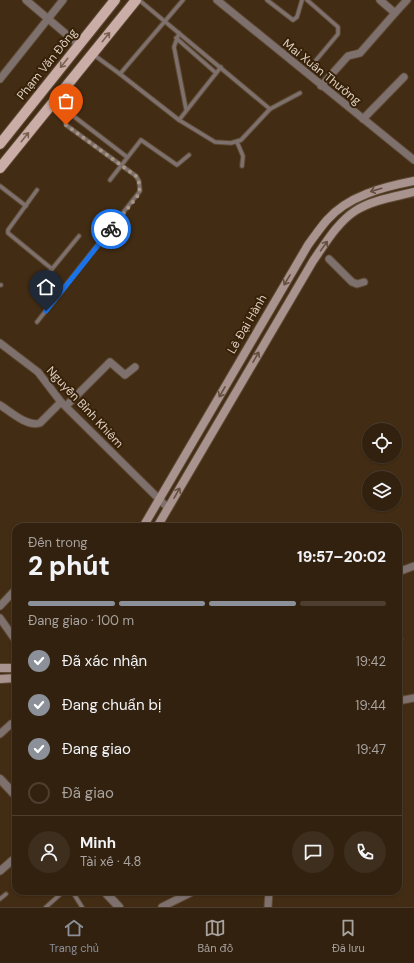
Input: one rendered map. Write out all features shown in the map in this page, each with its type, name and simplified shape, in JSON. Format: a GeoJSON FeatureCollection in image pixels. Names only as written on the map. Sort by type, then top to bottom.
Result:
{"type":"FeatureCollection","features":[{"type":"Feature","properties":{"kind":"main road","name":"Phạm Văn Đồng"},"geometry":{"type":"LineString","coordinates":[[0,144],[115,0]]}},
{"type":"Feature","properties":{"kind":"main road"},"geometry":{"type":"LineString","coordinates":[[0,168],[92,54],[138,0]]}},
{"type":"Feature","properties":{"kind":"main road","name":"Lê Đại Hành"},"geometry":{"type":"LineString","coordinates":[[145,523],[308,245],[328,219],[350,202],[369,192],[414,181]]}},
{"type":"Feature","properties":{"kind":"main road","name":"Lê Đại Hành"},"geometry":{"type":"LineString","coordinates":[[159,523],[313,261],[337,228],[355,212],[377,201],[414,192]]}},
{"type":"Feature","properties":{"kind":"main road"},"geometry":{"type":"LineString","coordinates":[[0,668],[12,668]]}},
{"type":"Feature","properties":{"kind":"main road"},"geometry":{"type":"LineString","coordinates":[[0,680],[12,678]]}},
{"type":"Feature","properties":{"kind":"street"},"geometry":{"type":"LineString","coordinates":[[26,0],[79,45]]}},
{"type":"Feature","properties":{"kind":"street"},"geometry":{"type":"LineString","coordinates":[[0,78],[63,0]]}},
{"type":"Feature","properties":{"kind":"street","name":"Mai Xuân Thưởng"},"geometry":{"type":"LineString","coordinates":[[217,0],[414,160]]}},
{"type":"Feature","properties":{"kind":"street"},"geometry":{"type":"LineString","coordinates":[[380,0],[396,13]]}},
{"type":"Feature","properties":{"kind":"street"},"geometry":{"type":"LineString","coordinates":[[321,86],[348,56],[360,53],[407,0]]}},
{"type":"Feature","properties":{"kind":"street"},"geometry":{"type":"LineString","coordinates":[[362,119],[404,77]]}},
{"type":"Feature","properties":{"kind":"street"},"geometry":{"type":"LineString","coordinates":[[329,259],[352,282],[357,284],[364,282]]}},
{"type":"Feature","properties":{"kind":"street","name":"Nguyễn Bỉnh Khiêm"},"geometry":{"type":"LineString","coordinates":[[0,343],[38,372],[64,404],[168,508]]}},
{"type":"Feature","properties":{"kind":"street"},"geometry":{"type":"LineString","coordinates":[[0,405],[27,422],[36,424],[40,423],[64,404],[108,363],[112,362],[125,375],[135,367]]}},
{"type":"Feature","properties":{"kind":"street"},"geometry":{"type":"LineString","coordinates":[[402,570],[414,566]]}},
{"type":"Feature","properties":{"kind":"street"},"geometry":{"type":"LineString","coordinates":[[0,606],[12,593]]}},
{"type":"Feature","properties":{"kind":"street"},"geometry":{"type":"LineString","coordinates":[[0,618],[12,634]]}},
{"type":"Feature","properties":{"kind":"street"},"geometry":{"type":"LineString","coordinates":[[402,700],[414,698]]}},
{"type":"Feature","properties":{"kind":"street"},"geometry":{"type":"LineString","coordinates":[[0,734],[11,724]]}},
{"type":"Feature","properties":{"kind":"street"},"geometry":{"type":"LineString","coordinates":[[0,779],[12,792]]}},
{"type":"Feature","properties":{"kind":"street"},"geometry":{"type":"LineString","coordinates":[[0,871],[12,860]]}},
{"type":"Feature","properties":{"kind":"street"},"geometry":{"type":"LineString","coordinates":[[108,895],[119,907]]}},
{"type":"Feature","properties":{"kind":"street"},"geometry":{"type":"LineString","coordinates":[[162,907],[186,895]]}},
{"type":"Feature","properties":{"kind":"street"},"geometry":{"type":"LineString","coordinates":[[268,907],[269,895]]}},
{"type":"Feature","properties":{"kind":"lane"},"geometry":{"type":"LineString","coordinates":[[138,0],[270,108]]}},
{"type":"Feature","properties":{"kind":"lane"},"geometry":{"type":"LineString","coordinates":[[120,74],[183,0]]}},
{"type":"Feature","properties":{"kind":"lane"},"geometry":{"type":"LineString","coordinates":[[267,0],[293,20],[297,17],[302,0]]}},
{"type":"Feature","properties":{"kind":"lane"},"geometry":{"type":"LineString","coordinates":[[307,0],[338,28],[338,34],[312,64]]}},
{"type":"Feature","properties":{"kind":"lane"},"geometry":{"type":"LineString","coordinates":[[179,33],[176,38],[174,53],[186,109]]}},
{"type":"Feature","properties":{"kind":"lane"},"geometry":{"type":"LineString","coordinates":[[176,38],[216,73]]}},
{"type":"Feature","properties":{"kind":"lane"},"geometry":{"type":"LineString","coordinates":[[92,54],[179,120],[215,142],[236,142],[244,138],[270,108],[300,93]]}},
{"type":"Feature","properties":{"kind":"lane"},"geometry":{"type":"LineString","coordinates":[[179,120],[186,109],[221,67]]}},
{"type":"Feature","properties":{"kind":"lane"},"geometry":{"type":"LineString","coordinates":[[54,102],[127,157]]}},
{"type":"Feature","properties":{"kind":"lane"},"geometry":{"type":"LineString","coordinates":[[37,322],[137,197],[140,191],[139,181],[136,176],[66,125],[65,120],[70,114]]}},
{"type":"Feature","properties":{"kind":"lane"},"geometry":{"type":"LineString","coordinates":[[110,180],[141,140],[178,165],[189,155]]}},
{"type":"Feature","properties":{"kind":"lane"},"geometry":{"type":"LineString","coordinates":[[236,142],[243,156],[242,166]]}},
{"type":"Feature","properties":{"kind":"lane"},"geometry":{"type":"LineString","coordinates":[[0,186],[26,206]]}},
{"type":"Feature","properties":{"kind":"lane"},"geometry":{"type":"LineString","coordinates":[[37,190],[8,230],[8,233],[52,269]]}},
{"type":"Feature","properties":{"kind":"lane"},"geometry":{"type":"LineString","coordinates":[[49,298],[37,288],[79,236]]}},
{"type":"Feature","properties":{"kind":"lane"},"geometry":{"type":"LineString","coordinates":[[0,899],[6,894]]}},
{"type":"Feature","properties":{"kind":"lane"},"geometry":{"type":"LineString","coordinates":[[46,907],[60,895]]}},
{"type":"Feature","properties":{"kind":"lane"},"geometry":{"type":"LineString","coordinates":[[74,895],[82,907]]}},
{"type":"Feature","properties":{"kind":"way so far"},"geometry":{"type":"LineString","coordinates":[[66,125],[136,176],[139,181],[140,191],[137,197],[111,229]]}},
{"type":"Feature","properties":{"kind":"route"},"geometry":{"type":"LineString","coordinates":[[46,311],[111,229]]}}]}
